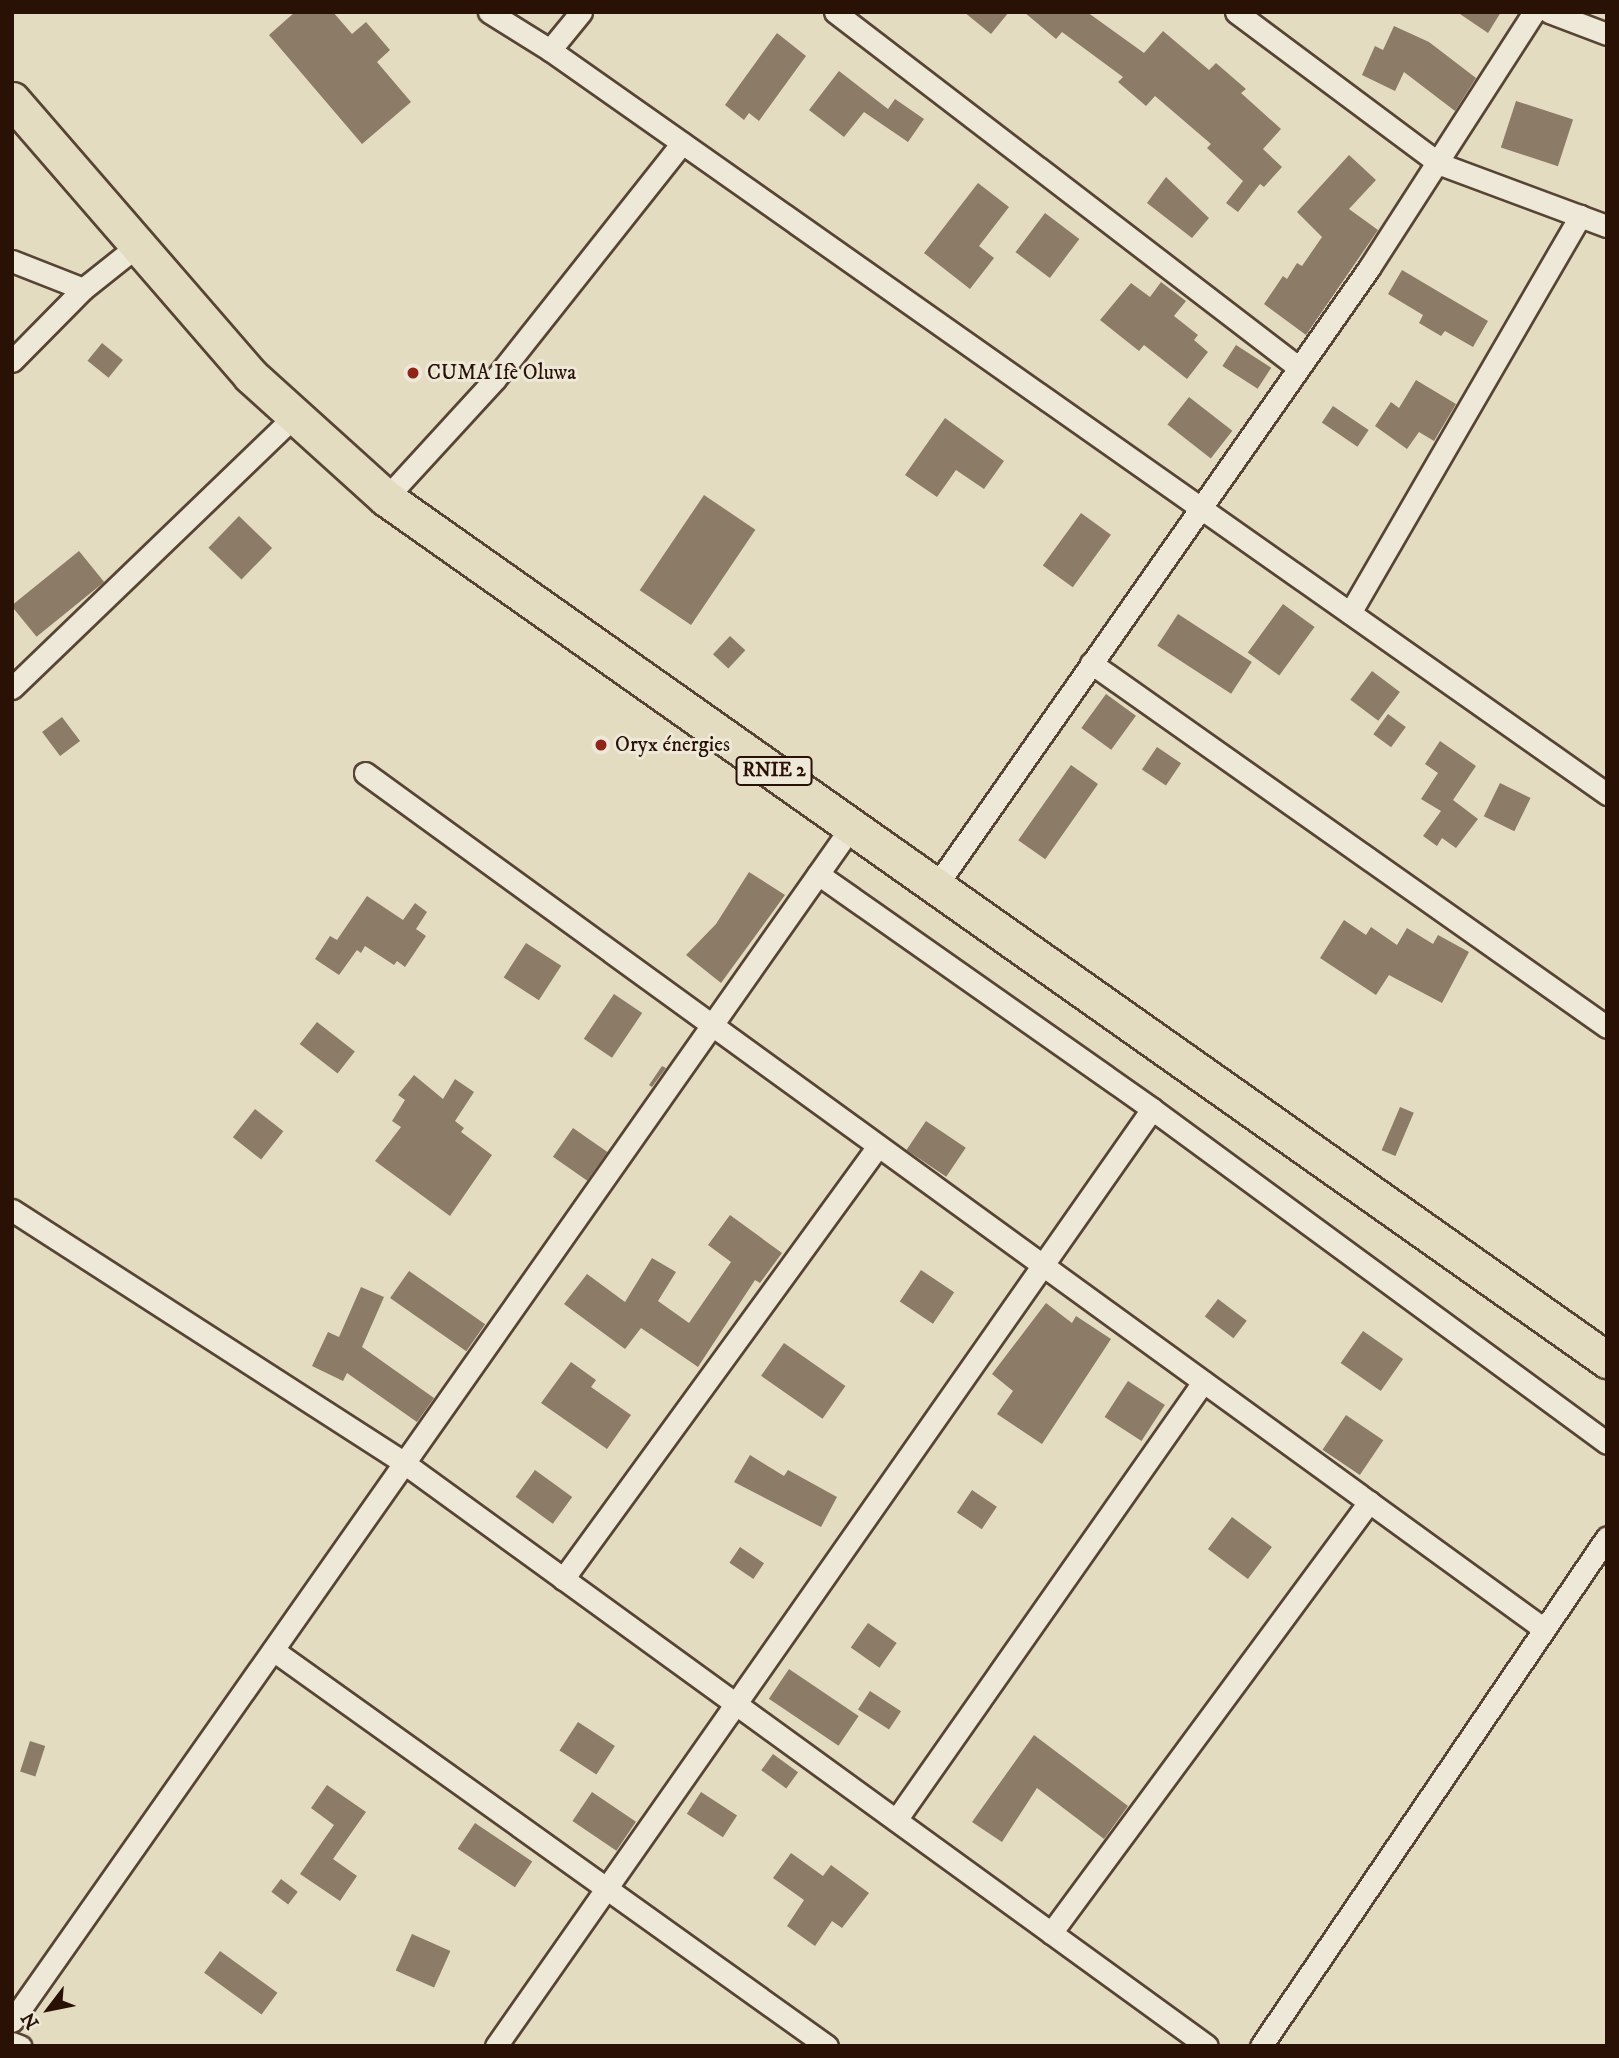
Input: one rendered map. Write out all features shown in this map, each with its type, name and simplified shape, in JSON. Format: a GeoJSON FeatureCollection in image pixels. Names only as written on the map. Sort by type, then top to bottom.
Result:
{"type":"FeatureCollection","features":[{"type":"Feature","properties":{"kind":"main road","name":"RNIE 2"},"geometry":{"type":"LineString","coordinates":[[12,100],[137,246],[293,418],[386,498],[1607,1360]]}},
{"type":"Feature","properties":{"kind":"street"},"geometry":{"type":"LineString","coordinates":[[489,12],[550,50],[1607,794]]}},
{"type":"Feature","properties":{"kind":"street"},"geometry":{"type":"LineString","coordinates":[[550,50],[581,12]]}},
{"type":"Feature","properties":{"kind":"street"},"geometry":{"type":"LineString","coordinates":[[835,12],[1298,367]]}},
{"type":"Feature","properties":{"kind":"street"},"geometry":{"type":"LineString","coordinates":[[1236,12],[1440,164],[1607,226]]}},
{"type":"Feature","properties":{"kind":"street"},"geometry":{"type":"LineString","coordinates":[[936,886],[1440,164],[1534,12]]}},
{"type":"Feature","properties":{"kind":"street"},"geometry":{"type":"LineString","coordinates":[[1549,12],[1607,34]]}},
{"type":"Feature","properties":{"kind":"street"},"geometry":{"type":"LineString","coordinates":[[386,498],[495,379],[682,143]]}},
{"type":"Feature","properties":{"kind":"street"},"geometry":{"type":"LineString","coordinates":[[1350,613],[1580,216]]}},
{"type":"Feature","properties":{"kind":"street"},"geometry":{"type":"LineString","coordinates":[[12,361],[83,289],[137,246]]}},
{"type":"Feature","properties":{"kind":"street"},"geometry":{"type":"LineString","coordinates":[[12,261],[83,289]]}},
{"type":"Feature","properties":{"kind":"street"},"geometry":{"type":"LineString","coordinates":[[12,688],[293,418]]}},
{"type":"Feature","properties":{"kind":"street"},"geometry":{"type":"LineString","coordinates":[[1091,663],[1607,1027]]}},
{"type":"Feature","properties":{"kind":"street"},"geometry":{"type":"LineString","coordinates":[[365,773],[1544,1629]]}},
{"type":"Feature","properties":{"kind":"street"},"geometry":{"type":"LineString","coordinates":[[12,2021],[852,826]]}},
{"type":"Feature","properties":{"kind":"street"},"geometry":{"type":"LineString","coordinates":[[818,874],[1152,1109],[1607,1443]]}},
{"type":"Feature","properties":{"kind":"street"},"geometry":{"type":"LineString","coordinates":[[496,2046],[1152,1109]]}},
{"type":"Feature","properties":{"kind":"street"},"geometry":{"type":"LineString","coordinates":[[563,1578],[878,1146]]}},
{"type":"Feature","properties":{"kind":"street"},"geometry":{"type":"LineString","coordinates":[[12,1210],[404,1463],[1207,2046]]}},
{"type":"Feature","properties":{"kind":"street"},"geometry":{"type":"LineString","coordinates":[[896,1820],[1203,1382]]}},
{"type":"Feature","properties":{"kind":"street"},"geometry":{"type":"LineString","coordinates":[[1051,1933],[1369,1502]]}},
{"type":"Feature","properties":{"kind":"street"},"geometry":{"type":"LineString","coordinates":[[1261,2046],[1607,1537]]}},
{"type":"Feature","properties":{"kind":"street"},"geometry":{"type":"LineString","coordinates":[[273,1650],[827,2046]]}},
{"type":"Feature","properties":{"kind":"street"},"geometry":{"type":"LineString","coordinates":[[12,2043],[20,2046]]}},
{"type":"Feature","properties":{"kind":"building"},"geometry":{"type":"Polygon","coordinates":[[[295,12],[333,12],[352,34],[366,22],[390,50],[377,62],[411,102],[362,144],[269,35],[295,12]]]}},
{"type":"Feature","properties":{"kind":"building"},"geometry":{"type":"Polygon","coordinates":[[[964,12],[1009,12],[991,34],[964,12]]]}},
{"type":"Feature","properties":{"kind":"building"},"geometry":{"type":"Polygon","coordinates":[[[1024,12],[1087,12],[1144,53],[1163,31],[1209,70],[1216,63],[1246,89],[1241,93],[1281,129],[1263,149],[1282,167],[1264,187],[1260,184],[1238,212],[1226,203],[1243,181],[1207,148],[1211,144],[1155,96],[1146,106],[1118,82],[1123,77],[1062,32],[1056,39],[1024,12]]]}},
{"type":"Feature","properties":{"kind":"building"},"geometry":{"type":"Polygon","coordinates":[[[1457,12],[1501,12],[1488,33],[1457,12]]]}},
{"type":"Feature","properties":{"kind":"building"},"geometry":{"type":"Polygon","coordinates":[[[1394,26],[1429,42],[1476,78],[1455,111],[1404,72],[1395,91],[1362,75],[1375,46],[1383,50],[1394,26]]]}},
{"type":"Feature","properties":{"kind":"building"},"geometry":{"type":"Polygon","coordinates":[[[777,33],[806,56],[759,121],[749,113],[744,120],[725,105],[777,33]]]}},
{"type":"Feature","properties":{"kind":"building"},"geometry":{"type":"Polygon","coordinates":[[[839,71],[888,109],[895,99],[924,119],[908,142],[864,112],[844,137],[809,110],[839,71]]]}},
{"type":"Feature","properties":{"kind":"building"},"geometry":{"type":"Polygon","coordinates":[[[1516,101],[1573,120],[1558,166],[1501,148],[1516,101]]]}},
{"type":"Feature","properties":{"kind":"building"},"geometry":{"type":"Polygon","coordinates":[[[1349,155],[1376,180],[1349,209],[1378,230],[1306,335],[1264,304],[1283,276],[1287,279],[1297,263],[1302,266],[1322,237],[1297,212],[1349,155]]]}},
{"type":"Feature","properties":{"kind":"building"},"geometry":{"type":"Polygon","coordinates":[[[1166,177],[1209,218],[1192,238],[1147,203],[1166,177]]]}},
{"type":"Feature","properties":{"kind":"building"},"geometry":{"type":"Polygon","coordinates":[[[978,183],[1009,207],[979,246],[994,258],[970,289],[924,253],[978,183]]]}},
{"type":"Feature","properties":{"kind":"building"},"geometry":{"type":"Polygon","coordinates":[[[1045,213],[1079,239],[1050,278],[1016,252],[1045,213]]]}},
{"type":"Feature","properties":{"kind":"building"},"geometry":{"type":"Polygon","coordinates":[[[1402,270],[1488,321],[1473,347],[1445,331],[1441,336],[1419,323],[1423,315],[1388,294],[1402,270]]]}},
{"type":"Feature","properties":{"kind":"building"},"geometry":{"type":"Polygon","coordinates":[[[1161,282],[1186,301],[1174,316],[1198,335],[1194,340],[1208,352],[1187,379],[1144,345],[1139,351],[1100,320],[1131,283],[1150,297],[1161,282]]]}},
{"type":"Feature","properties":{"kind":"building"},"geometry":{"type":"Polygon","coordinates":[[[102,343],[123,360],[109,378],[88,361],[102,343]]]}},
{"type":"Feature","properties":{"kind":"building"},"geometry":{"type":"Polygon","coordinates":[[[1236,345],[1271,368],[1258,389],[1222,366],[1236,345]]]}},
{"type":"Feature","properties":{"kind":"building"},"geometry":{"type":"Polygon","coordinates":[[[1416,380],[1456,404],[1434,441],[1419,432],[1407,449],[1375,426],[1391,402],[1399,408],[1416,380]]]}},
{"type":"Feature","properties":{"kind":"building"},"geometry":{"type":"Polygon","coordinates":[[[1189,397],[1232,431],[1211,458],[1167,425],[1189,397]]]}},
{"type":"Feature","properties":{"kind":"building"},"geometry":{"type":"Polygon","coordinates":[[[1333,406],[1369,430],[1357,447],[1322,423],[1333,406]]]}},
{"type":"Feature","properties":{"kind":"building"},"geometry":{"type":"Polygon","coordinates":[[[945,418],[1004,461],[984,489],[956,470],[937,497],[905,475],[945,418]]]}},
{"type":"Feature","properties":{"kind":"building"},"geometry":{"type":"Polygon","coordinates":[[[704,495],[755,530],[691,625],[640,590],[704,495]]]}},
{"type":"Feature","properties":{"kind":"building"},"geometry":{"type":"Polygon","coordinates":[[[1081,513],[1111,535],[1073,587],[1043,566],[1081,513]]]}},
{"type":"Feature","properties":{"kind":"building"},"geometry":{"type":"Polygon","coordinates":[[[239,516],[272,548],[242,580],[208,548],[239,516]]]}},
{"type":"Feature","properties":{"kind":"building"},"geometry":{"type":"Polygon","coordinates":[[[79,551],[104,582],[37,637],[12,605],[79,551]]]}},
{"type":"Feature","properties":{"kind":"building"},"geometry":{"type":"Polygon","coordinates":[[[1283,604],[1315,627],[1279,675],[1248,653],[1283,604]]]}},
{"type":"Feature","properties":{"kind":"building"},"geometry":{"type":"Polygon","coordinates":[[[1178,614],[1252,662],[1231,694],[1157,646],[1178,614]]]}},
{"type":"Feature","properties":{"kind":"building"},"geometry":{"type":"Polygon","coordinates":[[[730,636],[745,650],[728,669],[713,654],[730,636]]]}},
{"type":"Feature","properties":{"kind":"building"},"geometry":{"type":"Polygon","coordinates":[[[1372,671],[1400,692],[1378,721],[1350,700],[1372,671]]]}},
{"type":"Feature","properties":{"kind":"building"},"geometry":{"type":"Polygon","coordinates":[[[1106,694],[1136,716],[1111,750],[1081,728],[1106,694]]]}},
{"type":"Feature","properties":{"kind":"building"},"geometry":{"type":"Polygon","coordinates":[[[1388,714],[1406,727],[1391,747],[1373,734],[1388,714]]]}},
{"type":"Feature","properties":{"kind":"building"},"geometry":{"type":"Polygon","coordinates":[[[62,717],[80,741],[60,756],[42,732],[62,717]]]}},
{"type":"Feature","properties":{"kind":"building"},"geometry":{"type":"Polygon","coordinates":[[[1440,741],[1476,766],[1453,800],[1478,819],[1456,848],[1442,838],[1437,846],[1423,836],[1441,811],[1421,799],[1438,773],[1425,764],[1440,741]]]}},
{"type":"Feature","properties":{"kind":"building"},"geometry":{"type":"Polygon","coordinates":[[[1157,747],[1181,763],[1166,786],[1142,769],[1157,747]]]}},
{"type":"Feature","properties":{"kind":"building"},"geometry":{"type":"Polygon","coordinates":[[[1071,765],[1098,784],[1045,859],[1018,840],[1071,765]]]}},
{"type":"Feature","properties":{"kind":"building"},"geometry":{"type":"Polygon","coordinates":[[[1500,783],[1531,798],[1514,831],[1484,816],[1500,783]]]}},
{"type":"Feature","properties":{"kind":"building"},"geometry":{"type":"Polygon","coordinates":[[[749,872],[785,895],[721,983],[686,955],[716,924],[749,872]]]}},
{"type":"Feature","properties":{"kind":"building"},"geometry":{"type":"Polygon","coordinates":[[[367,896],[403,920],[415,903],[427,912],[416,929],[426,936],[405,967],[397,961],[394,965],[365,946],[361,953],[357,950],[339,975],[315,959],[330,936],[337,940],[367,896]]]}},
{"type":"Feature","properties":{"kind":"building"},"geometry":{"type":"Polygon","coordinates":[[[1344,920],[1366,935],[1371,927],[1397,945],[1407,928],[1433,944],[1438,935],[1469,952],[1442,1003],[1389,975],[1376,995],[1320,958],[1344,920]]]}},
{"type":"Feature","properties":{"kind":"building"},"geometry":{"type":"Polygon","coordinates":[[[526,943],[561,966],[539,1000],[504,977],[526,943]]]}},
{"type":"Feature","properties":{"kind":"building"},"geometry":{"type":"Polygon","coordinates":[[[614,994],[642,1013],[612,1058],[584,1039],[614,994]]]}},
{"type":"Feature","properties":{"kind":"building"},"geometry":{"type":"Polygon","coordinates":[[[317,1022],[355,1052],[338,1074],[300,1044],[317,1022]]]}},
{"type":"Feature","properties":{"kind":"building"},"geometry":{"type":"Polygon","coordinates":[[[662,1066],[666,1068],[652,1087],[649,1085],[662,1066]]]}},
{"type":"Feature","properties":{"kind":"building"},"geometry":{"type":"Polygon","coordinates":[[[414,1075],[443,1099],[455,1079],[474,1092],[455,1121],[464,1128],[461,1132],[492,1155],[450,1216],[375,1161],[401,1127],[392,1121],[405,1100],[398,1095],[414,1075]]]}},
{"type":"Feature","properties":{"kind":"building"},"geometry":{"type":"Polygon","coordinates":[[[1400,1107],[1414,1113],[1395,1156],[1382,1150],[1400,1107]]]}},
{"type":"Feature","properties":{"kind":"building"},"geometry":{"type":"Polygon","coordinates":[[[255,1109],[283,1131],[261,1160],[233,1137],[255,1109]]]}},
{"type":"Feature","properties":{"kind":"building"},"geometry":{"type":"Polygon","coordinates":[[[926,1121],[966,1148],[946,1177],[906,1150],[926,1121]]]}},
{"type":"Feature","properties":{"kind":"building"},"geometry":{"type":"Polygon","coordinates":[[[573,1128],[607,1152],[587,1181],[553,1157],[573,1128]]]}},
{"type":"Feature","properties":{"kind":"building"},"geometry":{"type":"Polygon","coordinates":[[[730,1215],[782,1253],[760,1283],[755,1280],[698,1367],[641,1328],[625,1349],[564,1304],[587,1274],[625,1302],[652,1258],[676,1272],[658,1301],[689,1323],[731,1262],[708,1245],[730,1215]]]}},
{"type":"Feature","properties":{"kind":"building"},"geometry":{"type":"Polygon","coordinates":[[[921,1270],[954,1292],[933,1324],[900,1302],[921,1270]]]}},
{"type":"Feature","properties":{"kind":"building"},"geometry":{"type":"Polygon","coordinates":[[[409,1271],[485,1324],[466,1351],[390,1298],[409,1271]]]}},
{"type":"Feature","properties":{"kind":"building"},"geometry":{"type":"Polygon","coordinates":[[[361,1287],[384,1297],[362,1347],[434,1398],[417,1422],[347,1373],[343,1381],[312,1366],[328,1332],[339,1337],[361,1287]]]}},
{"type":"Feature","properties":{"kind":"building"},"geometry":{"type":"Polygon","coordinates":[[[1218,1299],[1247,1321],[1234,1338],[1205,1317],[1218,1299]]]}},
{"type":"Feature","properties":{"kind":"building"},"geometry":{"type":"Polygon","coordinates":[[[1046,1303],[1072,1323],[1076,1316],[1111,1339],[1042,1444],[997,1414],[1013,1391],[992,1374],[1046,1303]]]}},
{"type":"Feature","properties":{"kind":"building"},"geometry":{"type":"Polygon","coordinates":[[[1363,1331],[1403,1359],[1381,1391],[1341,1363],[1363,1331]]]}},
{"type":"Feature","properties":{"kind":"building"},"geometry":{"type":"Polygon","coordinates":[[[784,1343],[845,1386],[822,1419],[761,1376],[784,1343]]]}},
{"type":"Feature","properties":{"kind":"building"},"geometry":{"type":"Polygon","coordinates":[[[571,1362],[596,1380],[591,1387],[631,1415],[607,1449],[541,1403],[571,1362]]]}},
{"type":"Feature","properties":{"kind":"building"},"geometry":{"type":"Polygon","coordinates":[[[1128,1381],[1165,1405],[1141,1441],[1105,1417],[1128,1381]]]}},
{"type":"Feature","properties":{"kind":"building"},"geometry":{"type":"Polygon","coordinates":[[[1346,1415],[1383,1440],[1360,1475],[1323,1450],[1346,1415]]]}},
{"type":"Feature","properties":{"kind":"building"},"geometry":{"type":"Polygon","coordinates":[[[750,1455],[784,1476],[788,1470],[837,1497],[821,1527],[734,1482],[750,1455]]]}},
{"type":"Feature","properties":{"kind":"building"},"geometry":{"type":"Polygon","coordinates":[[[535,1470],[572,1497],[553,1524],[516,1497],[535,1470]]]}},
{"type":"Feature","properties":{"kind":"building"},"geometry":{"type":"Polygon","coordinates":[[[972,1490],[997,1507],[982,1529],[957,1512],[972,1490]]]}},
{"type":"Feature","properties":{"kind":"building"},"geometry":{"type":"Polygon","coordinates":[[[1232,1517],[1272,1547],[1248,1579],[1208,1549],[1232,1517]]]}},
{"type":"Feature","properties":{"kind":"building"},"geometry":{"type":"Polygon","coordinates":[[[740,1547],[764,1563],[753,1579],[729,1563],[740,1547]]]}},
{"type":"Feature","properties":{"kind":"building"},"geometry":{"type":"Polygon","coordinates":[[[868,1623],[897,1643],[879,1668],[851,1648],[868,1623]]]}},
{"type":"Feature","properties":{"kind":"building"},"geometry":{"type":"Polygon","coordinates":[[[789,1669],[859,1716],[839,1746],[769,1699],[789,1669]]]}},
{"type":"Feature","properties":{"kind":"building"},"geometry":{"type":"Polygon","coordinates":[[[870,1691],[901,1711],[889,1730],[858,1709],[870,1691]]]}},
{"type":"Feature","properties":{"kind":"building"},"geometry":{"type":"Polygon","coordinates":[[[578,1722],[615,1746],[596,1774],[559,1751],[578,1722]]]}},
{"type":"Feature","properties":{"kind":"building"},"geometry":{"type":"Polygon","coordinates":[[[1034,1735],[1128,1806],[1104,1839],[1037,1788],[1002,1842],[972,1822],[1034,1735]]]}},
{"type":"Feature","properties":{"kind":"building"},"geometry":{"type":"Polygon","coordinates":[[[30,1741],[45,1746],[35,1776],[20,1771],[30,1741]]]}},
{"type":"Feature","properties":{"kind":"building"},"geometry":{"type":"Polygon","coordinates":[[[773,1754],[798,1772],[786,1788],[761,1770],[773,1754]]]}},
{"type":"Feature","properties":{"kind":"building"},"geometry":{"type":"Polygon","coordinates":[[[327,1785],[366,1812],[333,1859],[357,1876],[340,1901],[300,1874],[334,1825],[311,1808],[327,1785]]]}},
{"type":"Feature","properties":{"kind":"building"},"geometry":{"type":"Polygon","coordinates":[[[592,1792],[636,1822],[616,1851],[572,1821],[592,1792]]]}},
{"type":"Feature","properties":{"kind":"building"},"geometry":{"type":"Polygon","coordinates":[[[701,1792],[737,1815],[723,1837],[687,1814],[701,1792]]]}},
{"type":"Feature","properties":{"kind":"building"},"geometry":{"type":"Polygon","coordinates":[[[475,1823],[532,1862],[515,1887],[458,1849],[475,1823]]]}},
{"type":"Feature","properties":{"kind":"building"},"geometry":{"type":"Polygon","coordinates":[[[791,1853],[823,1876],[831,1865],[869,1893],[842,1928],[832,1921],[815,1946],[787,1926],[804,1900],[773,1878],[791,1853]]]}},
{"type":"Feature","properties":{"kind":"building"},"geometry":{"type":"Polygon","coordinates":[[[281,1879],[298,1892],[288,1904],[271,1892],[281,1879]]]}},
{"type":"Feature","properties":{"kind":"building"},"geometry":{"type":"Polygon","coordinates":[[[412,1934],[450,1951],[434,1988],[396,1971],[412,1934]]]}},
{"type":"Feature","properties":{"kind":"building"},"geometry":{"type":"Polygon","coordinates":[[[220,1951],[277,1993],[262,2015],[204,1973],[220,1951]]]}},
{"type":"Feature","properties":{"kind":"place","name":"CUMA Ifè Oluwa"},"geometry":{"type":"Point","coordinates":[413,373]}},
{"type":"Feature","properties":{"kind":"place","name":"Oryx énergies"},"geometry":{"type":"Point","coordinates":[601,745]}}]}
